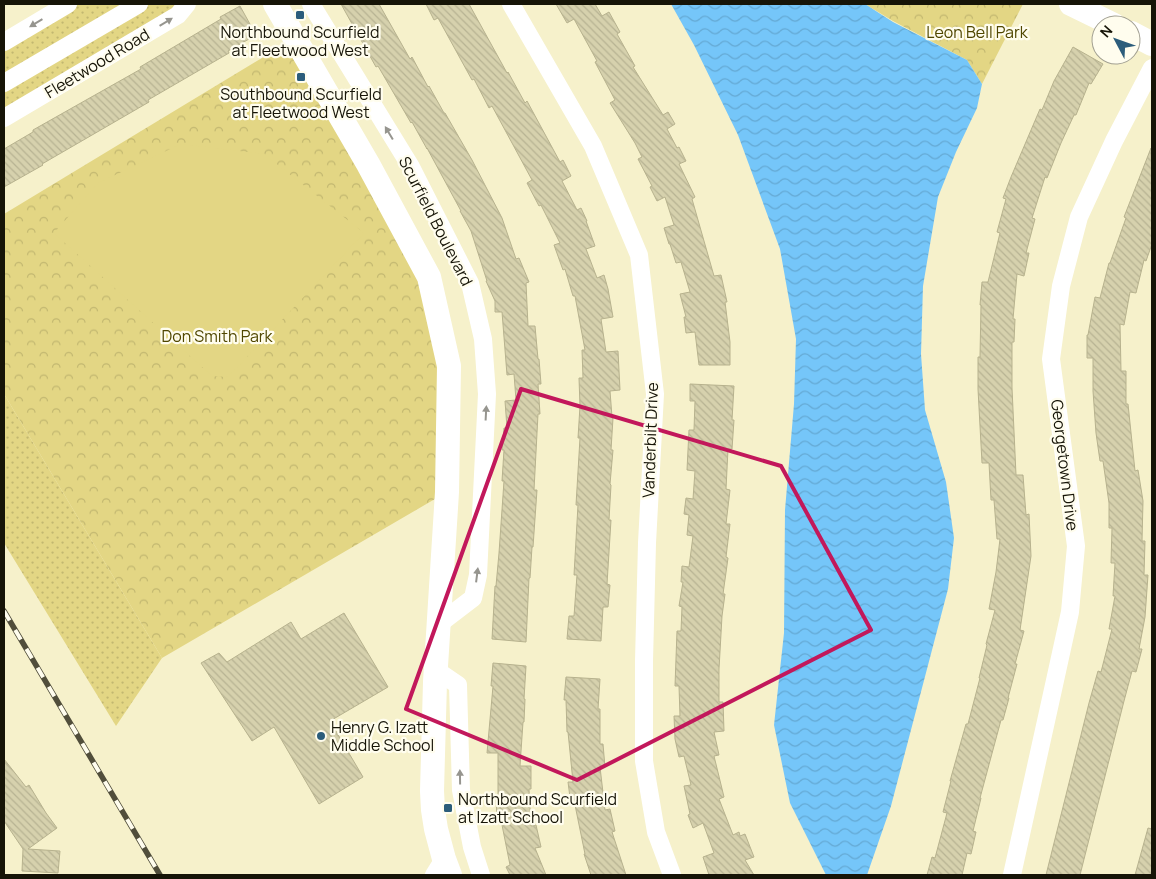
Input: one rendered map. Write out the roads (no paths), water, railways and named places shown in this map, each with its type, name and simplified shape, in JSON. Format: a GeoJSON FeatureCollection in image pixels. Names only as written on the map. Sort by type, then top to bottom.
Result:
{"type":"FeatureCollection","features":[{"type":"Feature","properties":{"kind":"street"},"geometry":{"type":"LineString","coordinates":[[4,42],[68,4]]}},
{"type":"Feature","properties":{"kind":"street","name":"Fleetwood Road"},"geometry":{"type":"LineString","coordinates":[[4,83],[139,4]]}},
{"type":"Feature","properties":{"kind":"street","name":"Fleetwood Road"},"geometry":{"type":"LineString","coordinates":[[4,118],[178,15],[187,4]]}},
{"type":"Feature","properties":{"kind":"street","name":"Scurfield Boulevard"},"geometry":{"type":"LineString","coordinates":[[274,4],[368,164],[429,277],[449,366],[447,492],[436,670],[432,791],[433,810],[443,870]]}},
{"type":"Feature","properties":{"kind":"street","name":"Scurfield Boulevard"},"geometry":{"type":"LineString","coordinates":[[311,4],[415,176],[470,283],[482,338],[487,394],[478,575],[473,598],[439,624]]}},
{"type":"Feature","properties":{"kind":"street","name":"Vanderbilt Drive"},"geometry":{"type":"LineString","coordinates":[[511,4],[593,146],[639,255],[654,394],[647,543],[644,761],[656,832],[672,875]]}},
{"type":"Feature","properties":{"kind":"street"},"geometry":{"type":"LineString","coordinates":[[1071,4],[1094,15]]}},
{"type":"Feature","properties":{"kind":"street","name":"Georgetown Drive"},"geometry":{"type":"LineString","coordinates":[[1012,875],[1070,612],[1076,546],[1051,359],[1060,286],[1079,217],[1114,141],[1152,68]]}},
{"type":"Feature","properties":{"kind":"street"},"geometry":{"type":"LineString","coordinates":[[436,670],[458,685],[461,790],[472,847],[481,875]]}},
{"type":"Feature","properties":{"kind":"water"},"geometry":{"type":"Polygon","coordinates":[[[671,4],[865,4],[893,22],[967,60],[982,84],[977,108],[956,152],[938,197],[923,286],[921,354],[925,410],[946,482],[954,538],[948,589],[891,806],[867,875],[826,875],[790,803],[774,725],[784,633],[785,510],[794,404],[796,339],[780,249],[738,135],[694,45],[671,4]]]}},
{"type":"Feature","properties":{"kind":"railway"},"geometry":{"type":"LineString","coordinates":[[4,611],[160,875]]}},
{"type":"Feature","properties":{"kind":"place","name":"Northbound Scurfield at Fleetwood West"},"geometry":{"type":"Point","coordinates":[300,15]}},
{"type":"Feature","properties":{"kind":"place","name":"Southbound Scurfield at Fleetwood West"},"geometry":{"type":"Point","coordinates":[301,77]}},
{"type":"Feature","properties":{"kind":"place","name":"Henry G. Izatt Middle School"},"geometry":{"type":"Point","coordinates":[321,736]}},
{"type":"Feature","properties":{"kind":"place","name":"Northbound Scurfield at Izatt School"},"geometry":{"type":"Point","coordinates":[448,808]}},
{"type":"Feature","properties":{"kind":"park label","name":"Leon Bell Park"},"geometry":{"type":"Point","coordinates":[977,32]}},
{"type":"Feature","properties":{"kind":"park label","name":"Don Smith Park"},"geometry":{"type":"Point","coordinates":[217,336]}}]}
